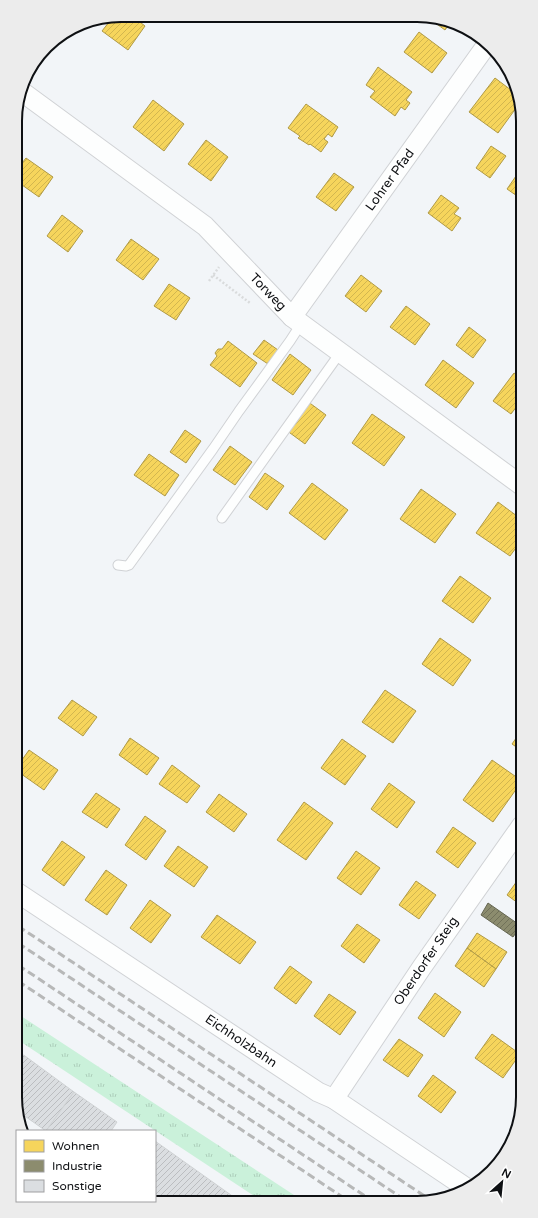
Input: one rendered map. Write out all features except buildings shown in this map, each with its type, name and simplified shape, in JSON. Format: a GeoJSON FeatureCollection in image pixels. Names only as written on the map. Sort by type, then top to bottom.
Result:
{"type":"FeatureCollection","features":[{"type":"Feature","properties":{"kind":"street","name":"Lohrer Pfad"},"geometry":{"type":"LineString","coordinates":[[296,321],[484,48]]}},
{"type":"Feature","properties":{"kind":"street","name":"Torweg"},"geometry":{"type":"LineString","coordinates":[[25,94],[205,226],[296,321],[516,481]]}},
{"type":"Feature","properties":{"kind":"street","name":"Oberdorfer Steig"},"geometry":{"type":"LineString","coordinates":[[334,1099],[422,967],[516,834]]}},
{"type":"Feature","properties":{"kind":"street","name":"Eichholzbahn"},"geometry":{"type":"LineString","coordinates":[[22,896],[318,1092],[334,1099],[462,1185]]}},
{"type":"Feature","properties":{"kind":"lane"},"geometry":{"type":"LineString","coordinates":[[118,565],[129,565],[290,341],[296,321]]}},
{"type":"Feature","properties":{"kind":"lane"},"geometry":{"type":"LineString","coordinates":[[222,518],[340,353]]}},
{"type":"Feature","properties":{"kind":"green space"},"geometry":{"type":"Polygon","coordinates":[[[22,1017],[295,1196],[254,1196],[22,1043],[22,1017]]]}},
{"type":"Feature","properties":{"kind":"railway"},"geometry":{"type":"LineString","coordinates":[[22,929],[424,1195]]}},
{"type":"Feature","properties":{"kind":"railway"},"geometry":{"type":"LineString","coordinates":[[22,946],[399,1196]]}},
{"type":"Feature","properties":{"kind":"railway"},"geometry":{"type":"LineString","coordinates":[[22,968],[365,1196]]}},
{"type":"Feature","properties":{"kind":"railway"},"geometry":{"type":"LineString","coordinates":[[22,984],[341,1196]]}}]}
